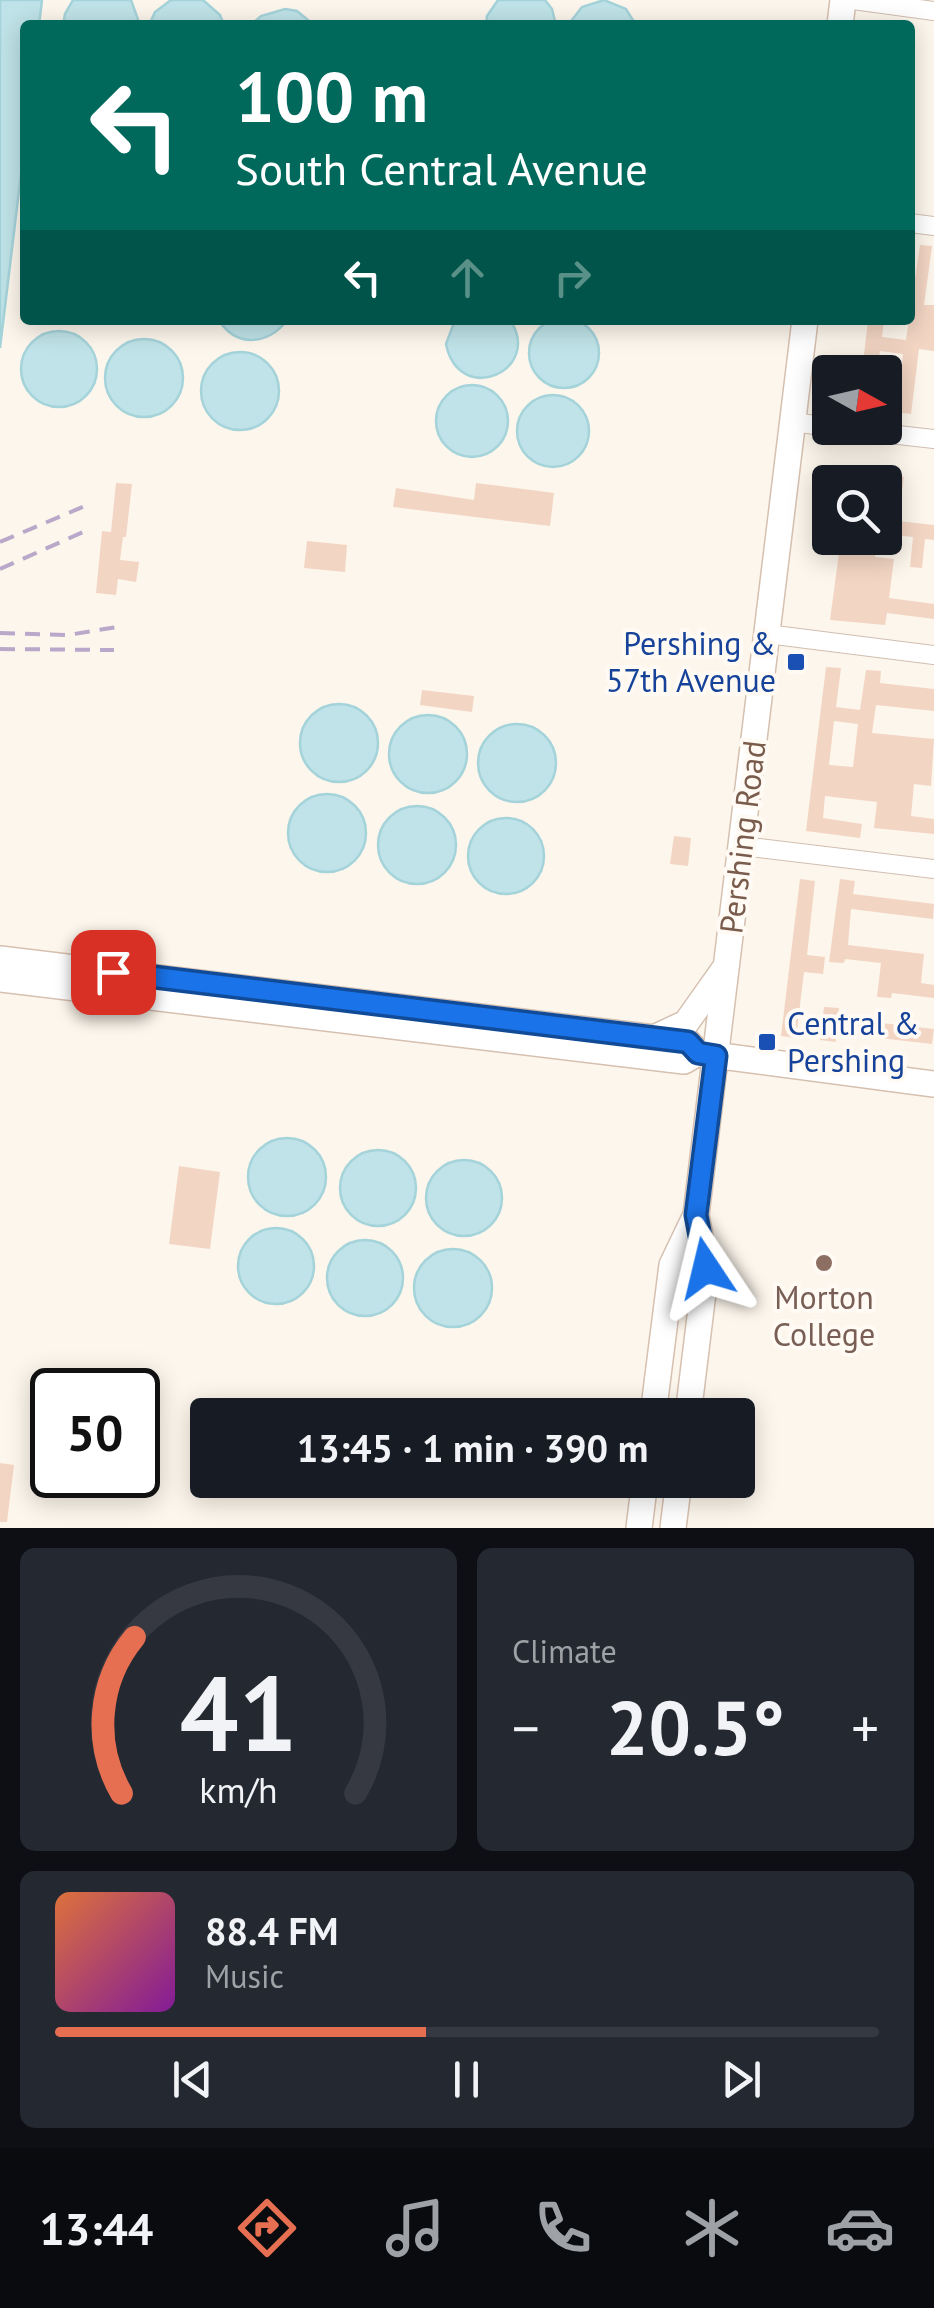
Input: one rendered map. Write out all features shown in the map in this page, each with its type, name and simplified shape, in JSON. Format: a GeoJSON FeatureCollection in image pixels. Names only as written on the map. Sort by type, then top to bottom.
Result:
{"type":"FeatureCollection","features":[{"type":"Feature","properties":{"kind":"main road","name":"Pershing Road"},"geometry":{"type":"LineString","coordinates":[[696,1215],[707,1054],[728,964],[804,325]]}},
{"type":"Feature","properties":{"kind":"main road"},"geometry":{"type":"LineString","coordinates":[[0,959],[489,1027],[684,1062],[707,1054]]}},
{"type":"Feature","properties":{"kind":"main road"},"geometry":{"type":"LineString","coordinates":[[656,1038],[686,1023],[728,964]]}},
{"type":"Feature","properties":{"kind":"main road"},"geometry":{"type":"LineString","coordinates":[[0,979],[489,1027],[656,1038],[688,1042],[707,1054],[934,1084]]}},
{"type":"Feature","properties":{"kind":"main road"},"geometry":{"type":"LineString","coordinates":[[655,1398],[672,1265],[696,1215]]}},
{"type":"Feature","properties":{"kind":"main road"},"geometry":{"type":"LineString","coordinates":[[690,1398],[706,1268],[696,1215]]}},
{"type":"Feature","properties":{"kind":"main road"},"geometry":{"type":"LineString","coordinates":[[639,1528],[643,1498]]}},
{"type":"Feature","properties":{"kind":"main road"},"geometry":{"type":"LineString","coordinates":[[673,1528],[677,1498]]}},
{"type":"Feature","properties":{"kind":"street"},"geometry":{"type":"LineString","coordinates":[[853,0],[934,11]]}},
{"type":"Feature","properties":{"kind":"street"},"geometry":{"type":"LineString","coordinates":[[792,422],[812,424]]}},
{"type":"Feature","properties":{"kind":"street"},"geometry":{"type":"LineString","coordinates":[[902,435],[934,439]]}},
{"type":"Feature","properties":{"kind":"street"},"geometry":{"type":"LineString","coordinates":[[767,634],[934,654]]}},
{"type":"Feature","properties":{"kind":"street"},"geometry":{"type":"LineString","coordinates":[[742,846],[934,869]]}},
{"type":"Feature","properties":{"kind":"water"},"geometry":{"type":"Polygon","coordinates":[[[0,0],[42,0],[40,20],[20,20],[20,182],[0,348],[0,0]]]}},
{"type":"Feature","properties":{"kind":"water"},"geometry":{"type":"Polygon","coordinates":[[[73,0],[131,0],[138,20],[64,20],[73,0]]]}},
{"type":"Feature","properties":{"kind":"water"},"geometry":{"type":"Polygon","coordinates":[[[171,0],[203,0],[222,20],[151,20],[171,0]]]}},
{"type":"Feature","properties":{"kind":"water"},"geometry":{"type":"Polygon","coordinates":[[[498,0],[545,0],[555,20],[487,20],[498,0]]]}},
{"type":"Feature","properties":{"kind":"water"},"geometry":{"type":"Polygon","coordinates":[[[604,0],[626,9],[633,20],[572,20],[582,7],[604,0]]]}},
{"type":"Feature","properties":{"kind":"water"},"geometry":{"type":"Polygon","coordinates":[[[285,9],[297,11],[308,20],[257,20],[285,9]]]}},
{"type":"Feature","properties":{"kind":"water"},"geometry":{"type":"Polygon","coordinates":[[[223,325],[283,325],[253,340],[223,325]]]}},
{"type":"Feature","properties":{"kind":"water"},"geometry":{"type":"Polygon","coordinates":[[[453,325],[512,325],[518,338],[516,354],[508,366],[496,375],[481,378],[466,374],[454,363],[446,344],[453,325]]]}},
{"type":"Feature","properties":{"kind":"water"},"geometry":{"type":"Polygon","coordinates":[[[544,325],[584,325],[597,340],[597,366],[577,386],[551,386],[531,366],[531,340],[544,325]]]}},
{"type":"Feature","properties":{"kind":"water"},"geometry":{"type":"Polygon","coordinates":[[[59,331],[74,333],[86,342],[95,354],[95,384],[86,396],[74,405],[59,407],[44,405],[32,396],[23,384],[21,369],[23,354],[32,342],[44,333],[59,331]]]}},
{"type":"Feature","properties":{"kind":"water"},"geometry":{"type":"Polygon","coordinates":[[[144,339],[159,342],[171,351],[180,363],[180,393],[171,405],[159,414],[144,417],[129,414],[117,405],[108,393],[105,378],[108,363],[117,351],[129,342],[144,339]]]}},
{"type":"Feature","properties":{"kind":"water"},"geometry":{"type":"Polygon","coordinates":[[[240,352],[255,355],[267,364],[276,376],[276,406],[267,418],[255,427],[240,430],[225,427],[213,418],[204,406],[201,391],[204,376],[213,364],[225,355],[240,352]]]}},
{"type":"Feature","properties":{"kind":"water"},"geometry":{"type":"Polygon","coordinates":[[[472,385],[497,396],[508,421],[497,446],[472,457],[447,446],[436,421],[447,396],[472,385]]]}},
{"type":"Feature","properties":{"kind":"water"},"geometry":{"type":"Polygon","coordinates":[[[553,395],[578,406],[589,431],[578,456],[553,467],[528,456],[517,431],[528,406],[553,395]]]}},
{"type":"Feature","properties":{"kind":"water"},"geometry":{"type":"Polygon","coordinates":[[[339,704],[354,707],[366,716],[375,728],[375,758],[366,770],[354,779],[339,782],[324,779],[312,770],[303,758],[300,743],[303,728],[312,716],[324,707],[339,704]]]}},
{"type":"Feature","properties":{"kind":"water"},"geometry":{"type":"Polygon","coordinates":[[[428,715],[443,718],[455,727],[464,739],[464,769],[455,781],[443,790],[428,793],[413,790],[401,781],[392,769],[389,754],[392,739],[401,727],[413,718],[428,715]]]}},
{"type":"Feature","properties":{"kind":"water"},"geometry":{"type":"Polygon","coordinates":[[[517,724],[532,727],[544,736],[553,748],[553,778],[544,790],[532,799],[517,802],[502,799],[490,790],[481,778],[478,763],[481,748],[490,736],[502,727],[517,724]]]}},
{"type":"Feature","properties":{"kind":"water"},"geometry":{"type":"Polygon","coordinates":[[[327,794],[342,797],[354,806],[363,818],[363,848],[354,860],[342,869],[327,872],[312,869],[300,860],[291,848],[288,833],[291,818],[300,806],[312,797],[327,794]]]}},
{"type":"Feature","properties":{"kind":"water"},"geometry":{"type":"Polygon","coordinates":[[[417,806],[432,809],[444,818],[453,830],[453,860],[444,872],[432,881],[417,884],[402,881],[390,872],[381,860],[378,845],[381,830],[390,818],[402,809],[417,806]]]}},
{"type":"Feature","properties":{"kind":"water"},"geometry":{"type":"Polygon","coordinates":[[[506,818],[521,820],[533,829],[542,841],[542,871],[533,883],[521,892],[506,894],[491,892],[479,883],[470,871],[468,856],[470,841],[479,829],[491,820],[506,818]]]}},
{"type":"Feature","properties":{"kind":"water"},"geometry":{"type":"Polygon","coordinates":[[[287,1138],[302,1141],[314,1150],[323,1162],[323,1192],[314,1204],[302,1213],[287,1216],[272,1213],[260,1204],[251,1192],[248,1177],[251,1162],[260,1150],[272,1141],[287,1138]]]}},
{"type":"Feature","properties":{"kind":"water"},"geometry":{"type":"Polygon","coordinates":[[[378,1150],[393,1152],[405,1161],[414,1173],[414,1203],[405,1215],[393,1224],[378,1226],[363,1224],[351,1215],[342,1203],[340,1188],[342,1173],[351,1161],[363,1152],[378,1150]]]}},
{"type":"Feature","properties":{"kind":"water"},"geometry":{"type":"Polygon","coordinates":[[[464,1160],[479,1162],[491,1171],[500,1183],[500,1213],[491,1225],[479,1234],[464,1236],[449,1234],[437,1225],[428,1213],[426,1198],[428,1183],[437,1171],[449,1162],[464,1160]]]}},
{"type":"Feature","properties":{"kind":"water"},"geometry":{"type":"Polygon","coordinates":[[[276,1228],[291,1230],[303,1239],[312,1251],[312,1281],[303,1293],[291,1302],[276,1304],[261,1302],[249,1293],[240,1281],[238,1266],[240,1251],[249,1239],[261,1230],[276,1228]]]}},
{"type":"Feature","properties":{"kind":"water"},"geometry":{"type":"Polygon","coordinates":[[[365,1240],[380,1242],[392,1251],[401,1263],[401,1293],[392,1305],[380,1314],[365,1316],[350,1314],[338,1305],[329,1293],[327,1278],[329,1263],[338,1251],[350,1242],[365,1240]]]}},
{"type":"Feature","properties":{"kind":"water"},"geometry":{"type":"Polygon","coordinates":[[[453,1249],[468,1252],[480,1261],[489,1273],[489,1303],[480,1315],[468,1324],[453,1327],[438,1324],[426,1315],[417,1303],[414,1288],[417,1273],[426,1261],[438,1252],[453,1249]]]}},
{"type":"Feature","properties":{"kind":"building"},"geometry":{"type":"Polygon","coordinates":[[[920,245],[932,246],[924,305],[934,305],[934,351],[919,349],[911,414],[902,413],[903,354],[880,351],[879,355],[864,355],[867,325],[883,325],[882,337],[906,340],[908,325],[915,325],[920,245]]]}},
{"type":"Feature","properties":{"kind":"building"},"geometry":{"type":"Polygon","coordinates":[[[116,483],[132,484],[120,560],[139,562],[136,582],[118,579],[116,595],[96,593],[102,531],[111,532],[116,483]]]}},
{"type":"Feature","properties":{"kind":"building"},"geometry":{"type":"Polygon","coordinates":[[[476,483],[554,493],[550,526],[393,507],[396,488],[474,500],[476,483]]]}},
{"type":"Feature","properties":{"kind":"building"},"geometry":{"type":"Polygon","coordinates":[[[902,521],[934,525],[934,540],[925,539],[922,568],[910,567],[913,537],[902,536],[902,521]]]}},
{"type":"Feature","properties":{"kind":"building"},"geometry":{"type":"Polygon","coordinates":[[[307,541],[347,545],[345,572],[304,568],[307,541]]]}},
{"type":"Feature","properties":{"kind":"building"},"geometry":{"type":"Polygon","coordinates":[[[839,555],[894,559],[889,598],[934,604],[934,619],[887,613],[885,625],[830,620],[839,555]]]}},
{"type":"Feature","properties":{"kind":"building"},"geometry":{"type":"Polygon","coordinates":[[[826,667],[841,668],[836,707],[860,710],[866,670],[881,671],[880,683],[934,689],[934,711],[876,705],[872,733],[934,739],[931,786],[914,784],[911,816],[934,819],[934,834],[874,828],[877,802],[825,796],[823,818],[862,824],[860,838],[806,831],[826,667]],[[834,721],[829,765],[853,767],[858,724],[834,721]]]}},
{"type":"Feature","properties":{"kind":"building"},"geometry":{"type":"Polygon","coordinates":[[[422,690],[474,696],[472,712],[420,705],[422,690]]]}},
{"type":"Feature","properties":{"kind":"building"},"geometry":{"type":"Polygon","coordinates":[[[674,836],[691,838],[688,866],[670,864],[674,836]]]}},
{"type":"Feature","properties":{"kind":"building"},"geometry":{"type":"Polygon","coordinates":[[[800,879],[815,881],[807,955],[825,957],[823,974],[804,972],[796,1038],[781,1036],[800,879]]]}},
{"type":"Feature","properties":{"kind":"building"},"geometry":{"type":"Polygon","coordinates":[[[840,879],[855,881],[853,894],[934,904],[933,919],[851,909],[848,945],[924,954],[921,983],[934,985],[934,998],[892,993],[891,998],[877,997],[881,963],[845,959],[844,963],[829,962],[840,879]]]}},
{"type":"Feature","properties":{"kind":"building"},"geometry":{"type":"Polygon","coordinates":[[[824,1007],[839,1008],[838,1018],[934,1029],[932,1044],[836,1033],[836,1042],[820,1040],[824,1007]]]}},
{"type":"Feature","properties":{"kind":"building"},"geometry":{"type":"Polygon","coordinates":[[[179,1166],[220,1172],[210,1249],[169,1244],[179,1166]]]}},
{"type":"Feature","properties":{"kind":"building"},"geometry":{"type":"Polygon","coordinates":[[[0,1463],[14,1465],[7,1522],[0,1522],[0,1463]]]}},
{"type":"Feature","properties":{"kind":"railway"},"geometry":{"type":"LineString","coordinates":[[0,542],[92,503]]}},
{"type":"Feature","properties":{"kind":"railway"},"geometry":{"type":"LineString","coordinates":[[0,569],[90,529]]}},
{"type":"Feature","properties":{"kind":"railway"},"geometry":{"type":"LineString","coordinates":[[0,633],[68,635],[117,627]]}},
{"type":"Feature","properties":{"kind":"railway"},"geometry":{"type":"LineString","coordinates":[[0,649],[114,650]]}},
{"type":"Feature","properties":{"kind":"place","name":"Pershing & 57th Avenue"},"geometry":{"type":"Point","coordinates":[796,662]}},
{"type":"Feature","properties":{"kind":"place","name":"Central & Pershing"},"geometry":{"type":"Point","coordinates":[767,1042]}},
{"type":"Feature","properties":{"kind":"place","name":"Morton College"},"geometry":{"type":"Point","coordinates":[824,1263]}},
{"type":"Feature","properties":{"kind":"route"},"geometry":{"type":"LineString","coordinates":[[113,972],[688,1042],[698,1053],[716,1056],[696,1215],[706,1268]]}}]}
